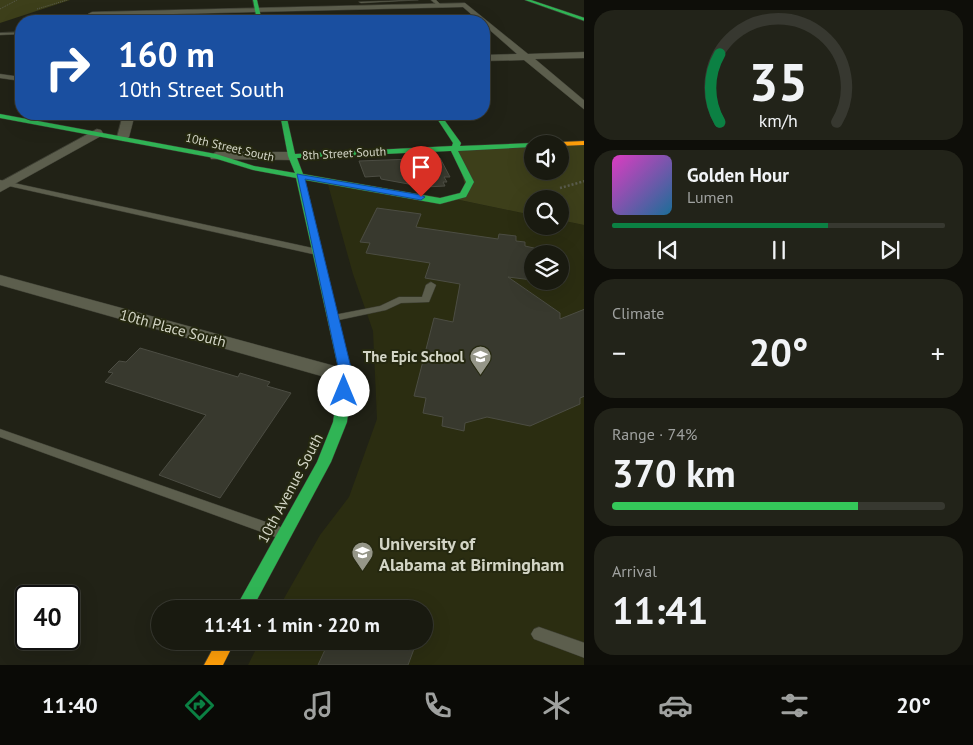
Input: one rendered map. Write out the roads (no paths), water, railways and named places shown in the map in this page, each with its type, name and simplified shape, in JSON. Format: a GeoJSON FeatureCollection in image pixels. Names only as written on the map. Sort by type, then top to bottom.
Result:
{"type":"FeatureCollection","features":[{"type":"Feature","properties":{"kind":"main road"},"geometry":{"type":"LineString","coordinates":[[527,0],[584,20]]}},
{"type":"Feature","properties":{"kind":"main road"},"geometry":{"type":"LineString","coordinates":[[554,0],[584,10]]}},
{"type":"Feature","properties":{"kind":"main road","name":"10th Street South"},"geometry":{"type":"LineString","coordinates":[[0,116],[15,119]]}},
{"type":"Feature","properties":{"kind":"main road","name":"10th Street South"},"geometry":{"type":"LineString","coordinates":[[23,120],[123,137],[216,156],[252,168],[440,201],[455,199],[467,191],[470,182],[454,148]]}},
{"type":"Feature","properties":{"kind":"main road","name":"10th Avenue South"},"geometry":{"type":"LineString","coordinates":[[248,600],[324,462],[337,430],[346,376],[300,176],[292,156],[284,120]]}},
{"type":"Feature","properties":{"kind":"main road"},"geometry":{"type":"LineString","coordinates":[[441,120],[457,143],[454,148]]}},
{"type":"Feature","properties":{"kind":"main road"},"geometry":{"type":"LineString","coordinates":[[569,144],[584,143]]}},
{"type":"Feature","properties":{"kind":"main road","name":"8th Street South"},"geometry":{"type":"LineString","coordinates":[[292,156],[524,145]]}},
{"type":"Feature","properties":{"kind":"main road"},"geometry":{"type":"LineString","coordinates":[[213,665],[221,650]]}},
{"type":"Feature","properties":{"kind":"street"},"geometry":{"type":"LineString","coordinates":[[92,14],[151,9],[256,5],[364,7],[436,2],[465,5],[477,15]]}},
{"type":"Feature","properties":{"kind":"street"},"geometry":{"type":"LineString","coordinates":[[150,15],[151,9]]}},
{"type":"Feature","properties":{"kind":"street"},"geometry":{"type":"LineString","coordinates":[[490,26],[580,99],[584,108]]}},
{"type":"Feature","properties":{"kind":"street"},"geometry":{"type":"LineString","coordinates":[[490,58],[584,55]]}},
{"type":"Feature","properties":{"kind":"street"},"geometry":{"type":"LineString","coordinates":[[123,137],[127,120]]}},
{"type":"Feature","properties":{"kind":"street"},"geometry":{"type":"LineString","coordinates":[[2,185],[97,133]]}},
{"type":"Feature","properties":{"kind":"street","name":"8th Street South"},"geometry":{"type":"LineString","coordinates":[[216,156],[292,156]]}},
{"type":"Feature","properties":{"kind":"street","name":"10th Place South"},"geometry":{"type":"LineString","coordinates":[[0,280],[346,376]]}},
{"type":"Feature","properties":{"kind":"lane"},"geometry":{"type":"LineString","coordinates":[[364,7],[416,0]]}},
{"type":"Feature","properties":{"kind":"lane"},"geometry":{"type":"LineString","coordinates":[[0,34],[15,34]]}},
{"type":"Feature","properties":{"kind":"lane"},"geometry":{"type":"LineString","coordinates":[[0,76],[15,78]]}},
{"type":"Feature","properties":{"kind":"lane"},"geometry":{"type":"LineString","coordinates":[[2,185],[318,252]]}},
{"type":"Feature","properties":{"kind":"lane"},"geometry":{"type":"LineString","coordinates":[[333,318],[383,308],[398,300],[426,300],[431,285]]}},
{"type":"Feature","properties":{"kind":"lane"},"geometry":{"type":"LineString","coordinates":[[0,432],[283,534]]}},
{"type":"Feature","properties":{"kind":"lane"},"geometry":{"type":"LineString","coordinates":[[539,634],[584,650]]}},
{"type":"Feature","properties":{"kind":"place","name":"The Epic School"},"geometry":{"type":"Point","coordinates":[480,375]}},
{"type":"Feature","properties":{"kind":"place","name":"University of Alabama at Birmingham"},"geometry":{"type":"Point","coordinates":[363,572]}}]}
